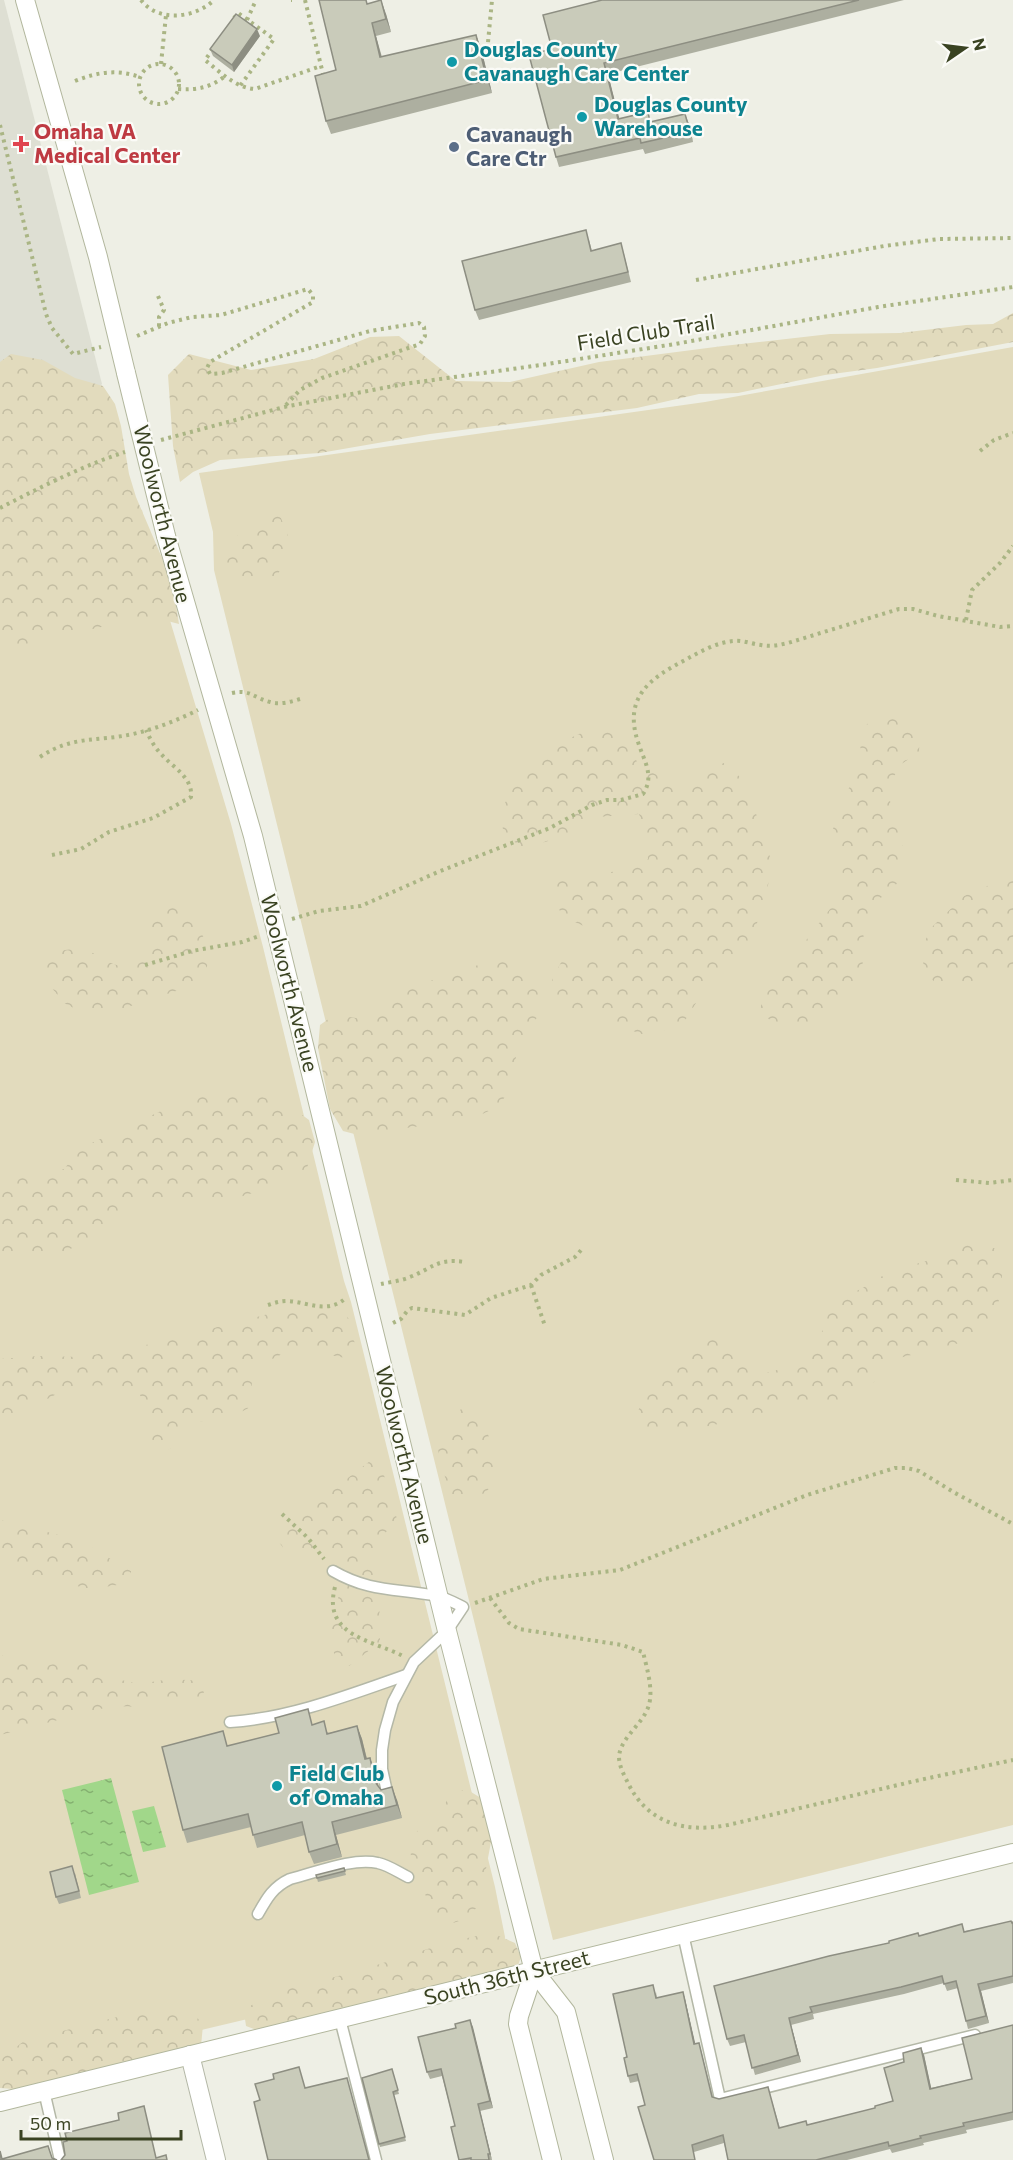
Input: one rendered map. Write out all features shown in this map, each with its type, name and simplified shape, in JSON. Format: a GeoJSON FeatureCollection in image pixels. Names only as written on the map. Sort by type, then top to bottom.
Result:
{"type":"FeatureCollection","features":[{"type":"Feature","properties":{"kind":"street","name":"Woolworth Avenue"},"geometry":{"type":"LineString","coordinates":[[25,0],[98,257],[166,536],[253,836],[447,1631],[534,1971],[566,2012],[604,2160]]}},
{"type":"Feature","properties":{"kind":"street","name":"South 36th Street"},"geometry":{"type":"LineString","coordinates":[[0,2102],[1013,1853]]}},
{"type":"Feature","properties":{"kind":"street"},"geometry":{"type":"LineString","coordinates":[[534,1971],[518,2024],[552,2160]]}},
{"type":"Feature","properties":{"kind":"street"},"geometry":{"type":"LineString","coordinates":[[189,2055],[216,2160]]}},
{"type":"Feature","properties":{"kind":"lane"},"geometry":{"type":"LineString","coordinates":[[333,1571],[360,1584],[381,1590],[439,1596],[463,1607],[447,1631],[414,1662],[393,1702],[383,1740],[382,1769],[387,1792]]}},
{"type":"Feature","properties":{"kind":"lane"},"geometry":{"type":"LineString","coordinates":[[230,1722],[254,1720],[335,1699],[406,1675]]}},
{"type":"Feature","properties":{"kind":"lane"},"geometry":{"type":"LineString","coordinates":[[258,1914],[268,1896],[282,1883],[352,1863],[367,1861],[381,1863],[408,1877]]}},
{"type":"Feature","properties":{"kind":"lane"},"geometry":{"type":"LineString","coordinates":[[683,1934],[720,2099],[990,2031]]}},
{"type":"Feature","properties":{"kind":"lane"},"geometry":{"type":"LineString","coordinates":[[340,2019],[376,2160]]}},
{"type":"Feature","properties":{"kind":"lane"},"geometry":{"type":"LineString","coordinates":[[44,2091],[60,2160]]}},
{"type":"Feature","properties":{"kind":"path"},"geometry":{"type":"LineString","coordinates":[[141,0],[166,15],[191,14],[214,0]]}},
{"type":"Feature","properties":{"kind":"path"},"geometry":{"type":"LineString","coordinates":[[246,20],[256,0]]}},
{"type":"Feature","properties":{"kind":"path"},"geometry":{"type":"LineString","coordinates":[[305,0],[327,87]]}},
{"type":"Feature","properties":{"kind":"path"},"geometry":{"type":"LineString","coordinates":[[483,54],[487,53],[492,0]]}},
{"type":"Feature","properties":{"kind":"path"},"geometry":{"type":"LineString","coordinates":[[231,23],[238,14],[274,39],[240,86]]}},
{"type":"Feature","properties":{"kind":"path"},"geometry":{"type":"LineString","coordinates":[[161,64],[166,15]]}},
{"type":"Feature","properties":{"kind":"path"},"geometry":{"type":"LineString","coordinates":[[218,42],[205,60],[240,86],[255,89],[321,66]]}},
{"type":"Feature","properties":{"kind":"path"},"geometry":{"type":"LineString","coordinates":[[161,64],[171,68],[176,74],[178,88],[175,96],[168,102],[152,103],[141,93],[140,77],[150,66],[161,64]]}},
{"type":"Feature","properties":{"kind":"path"},"geometry":{"type":"LineString","coordinates":[[75,81],[91,74],[104,72],[140,77]]}},
{"type":"Feature","properties":{"kind":"path"},"geometry":{"type":"LineString","coordinates":[[178,88],[205,87],[225,76]]}},
{"type":"Feature","properties":{"kind":"path"},"geometry":{"type":"LineString","coordinates":[[0,125],[46,314],[52,328],[73,354],[106,346]]}},
{"type":"Feature","properties":{"kind":"path"},"geometry":{"type":"LineString","coordinates":[[696,280],[884,246],[939,239],[1013,238]]}},
{"type":"Feature","properties":{"kind":"path","name":"Field Club Trail"},"geometry":{"type":"LineString","coordinates":[[159,327],[192,317],[221,315],[300,290],[308,289],[313,295],[313,302],[210,362],[207,368],[210,374],[222,373],[370,331],[407,323],[419,323],[424,327],[425,336],[420,344],[322,378],[300,390],[284,407],[404,384],[686,342],[878,307],[1013,287]]}},
{"type":"Feature","properties":{"kind":"path"},"geometry":{"type":"LineString","coordinates":[[135,336],[159,327],[159,317],[164,310],[158,296]]}},
{"type":"Feature","properties":{"kind":"path"},"geometry":{"type":"LineString","coordinates":[[980,451],[994,440],[1013,433]]}},
{"type":"Feature","properties":{"kind":"path"},"geometry":{"type":"LineString","coordinates":[[966,620],[972,590],[1000,563],[1013,546]]}},
{"type":"Feature","properties":{"kind":"path"},"geometry":{"type":"LineString","coordinates":[[294,918],[319,911],[361,906],[438,872],[550,828],[592,805],[643,794],[650,777],[634,727],[635,705],[649,683],[660,673],[702,651],[734,641],[781,645],[899,609],[913,609],[1000,627],[1013,626]]}},
{"type":"Feature","properties":{"kind":"path"},"geometry":{"type":"LineString","coordinates":[[237,692],[251,692],[272,703],[283,704],[300,699]]}},
{"type":"Feature","properties":{"kind":"path"},"geometry":{"type":"LineString","coordinates":[[40,758],[55,747],[69,742],[133,734],[146,730],[197,711],[214,701]]}},
{"type":"Feature","properties":{"kind":"path"},"geometry":{"type":"LineString","coordinates":[[52,855],[81,849],[109,832],[153,818],[191,797],[192,789],[188,781],[162,755],[146,730]]}},
{"type":"Feature","properties":{"kind":"path"},"geometry":{"type":"LineString","coordinates":[[144,965],[192,951],[242,942],[275,928]]}},
{"type":"Feature","properties":{"kind":"path"},"geometry":{"type":"LineString","coordinates":[[956,1180],[989,1183],[1013,1180]]}},
{"type":"Feature","properties":{"kind":"path"},"geometry":{"type":"LineString","coordinates":[[393,1323],[401,1319],[412,1308],[465,1315],[491,1298],[531,1285],[541,1275],[574,1257],[583,1248]]}},
{"type":"Feature","properties":{"kind":"path"},"geometry":{"type":"LineString","coordinates":[[531,1285],[545,1326]]}},
{"type":"Feature","properties":{"kind":"path"},"geometry":{"type":"LineString","coordinates":[[463,1607],[543,1579],[620,1570],[807,1495],[895,1468],[919,1471],[1013,1524]]}},
{"type":"Feature","properties":{"kind":"path"},"geometry":{"type":"LineString","coordinates":[[282,1514],[308,1538],[333,1571],[335,1586],[332,1598],[333,1609],[345,1629],[354,1636],[392,1650],[414,1662]]}},
{"type":"Feature","properties":{"kind":"path"},"geometry":{"type":"LineString","coordinates":[[490,1598],[509,1623],[519,1629],[622,1645],[643,1652],[651,1693],[648,1709],[621,1749],[619,1760],[622,1773],[633,1794],[651,1813],[684,1828],[706,1829],[728,1825],[1013,1760]]}},
{"type":"Feature","properties":{"kind":"shaded area","name":"Omaha VA Medical Center"},"geometry":{"type":"Polygon","coordinates":[[[0,0],[4,0],[102,384],[52,437],[0,468],[0,0]]]}},
{"type":"Feature","properties":{"kind":"green space"},"geometry":{"type":"Polygon","coordinates":[[[1013,313],[1013,342],[877,368],[825,375],[738,393],[699,394],[637,408],[430,434],[320,453],[220,460],[193,472],[180,482],[173,446],[168,375],[189,354],[251,370],[314,359],[370,337],[399,336],[456,381],[510,382],[599,362],[723,346],[830,334],[900,333],[993,324],[1013,313]]]}},
{"type":"Feature","properties":{"kind":"green space"},"geometry":{"type":"Polygon","coordinates":[[[1013,347],[1013,1825],[553,1940],[214,570],[213,532],[199,473],[705,402],[1013,347]]]}},
{"type":"Feature","properties":{"kind":"green space"},"geometry":{"type":"Polygon","coordinates":[[[11,354],[43,360],[75,378],[103,386],[115,404],[129,474],[174,593],[179,624],[156,618],[135,619],[80,632],[41,638],[22,646],[0,640],[0,362],[11,354]]]}},
{"type":"Feature","properties":{"kind":"green space"},"geometry":{"type":"Polygon","coordinates":[[[79,488],[142,510],[157,577],[231,824],[263,947],[495,1887],[505,1937],[503,1958],[0,2078],[0,525],[79,488]]]}},
{"type":"Feature","properties":{"kind":"green space"},"geometry":{"type":"Polygon","coordinates":[[[279,513],[290,541],[276,581],[251,585],[232,579],[223,555],[246,527],[260,518],[279,513]]]}},
{"type":"Feature","properties":{"kind":"green space"},"geometry":{"type":"Polygon","coordinates":[[[881,711],[906,712],[920,732],[919,752],[900,765],[887,790],[904,852],[901,880],[868,913],[864,927],[861,974],[855,991],[849,999],[829,1013],[806,1023],[783,1025],[773,1022],[760,1009],[769,980],[792,965],[804,943],[846,888],[833,829],[843,797],[861,770],[860,731],[881,711]]]}},
{"type":"Feature","properties":{"kind":"green space"},"geometry":{"type":"Polygon","coordinates":[[[592,728],[616,732],[626,743],[639,765],[668,781],[686,782],[697,771],[724,763],[740,777],[763,830],[772,865],[765,900],[749,946],[723,968],[703,992],[684,1022],[658,1033],[640,1034],[596,1014],[571,1013],[555,1004],[552,979],[564,957],[593,953],[608,961],[626,962],[632,952],[561,915],[552,884],[561,873],[589,880],[648,859],[646,835],[639,814],[598,817],[561,837],[522,849],[503,830],[501,810],[515,785],[545,756],[566,740],[592,728]]]}},
{"type":"Feature","properties":{"kind":"green space"},"geometry":{"type":"Polygon","coordinates":[[[1013,875],[1013,967],[963,984],[937,984],[926,974],[920,950],[933,926],[964,896],[1013,875]]]}},
{"type":"Feature","properties":{"kind":"green space"},"geometry":{"type":"Polygon","coordinates":[[[168,905],[190,918],[212,954],[205,971],[185,988],[119,1010],[89,1016],[64,1003],[43,977],[40,960],[66,950],[88,951],[122,966],[143,957],[151,935],[151,915],[168,905]]]}},
{"type":"Feature","properties":{"kind":"green space"},"geometry":{"type":"Polygon","coordinates":[[[495,956],[518,961],[536,980],[542,1005],[534,1024],[519,1044],[508,1093],[497,1107],[472,1119],[406,1128],[379,1136],[366,1137],[343,1131],[330,1109],[318,1048],[320,1025],[334,1015],[356,1018],[379,1012],[401,989],[466,971],[495,956]]]}},
{"type":"Feature","properties":{"kind":"green space"},"geometry":{"type":"Polygon","coordinates":[[[246,1093],[286,1103],[309,1120],[315,1142],[307,1168],[268,1187],[227,1200],[191,1202],[162,1198],[148,1199],[133,1206],[118,1221],[102,1232],[61,1253],[31,1258],[0,1255],[0,1176],[36,1176],[64,1169],[83,1147],[198,1094],[246,1093]]]}},
{"type":"Feature","properties":{"kind":"green space"},"geometry":{"type":"Polygon","coordinates":[[[981,1243],[996,1249],[1003,1268],[997,1314],[984,1337],[895,1359],[874,1382],[832,1407],[798,1405],[780,1397],[773,1410],[710,1426],[645,1433],[636,1416],[642,1404],[685,1352],[701,1341],[722,1337],[735,1340],[741,1359],[755,1374],[781,1369],[798,1361],[812,1349],[822,1332],[832,1301],[861,1289],[889,1272],[926,1261],[951,1247],[981,1243]]]}},
{"type":"Feature","properties":{"kind":"green space"},"geometry":{"type":"Polygon","coordinates":[[[298,1311],[344,1313],[349,1319],[357,1353],[351,1358],[309,1350],[296,1350],[277,1356],[254,1371],[251,1389],[254,1404],[232,1415],[189,1423],[178,1445],[160,1453],[149,1434],[150,1413],[136,1388],[97,1385],[62,1391],[29,1409],[0,1417],[0,1359],[38,1356],[83,1357],[156,1343],[268,1314],[298,1311]]]}},
{"type":"Feature","properties":{"kind":"green space"},"geometry":{"type":"Polygon","coordinates":[[[463,1405],[481,1412],[492,1447],[495,1482],[485,1493],[452,1504],[437,1446],[447,1435],[463,1405]]]}},
{"type":"Feature","properties":{"kind":"green space"},"geometry":{"type":"Polygon","coordinates":[[[378,1455],[397,1519],[377,1543],[370,1563],[379,1585],[380,1642],[349,1666],[335,1658],[329,1628],[346,1572],[337,1557],[289,1556],[279,1542],[281,1524],[308,1499],[340,1484],[378,1455]]]}},
{"type":"Feature","properties":{"kind":"green space"},"geometry":{"type":"Polygon","coordinates":[[[0,1520],[79,1540],[131,1571],[130,1583],[85,1588],[0,1567],[0,1520]]]}},
{"type":"Feature","properties":{"kind":"green space"},"geometry":{"type":"Polygon","coordinates":[[[0,1655],[27,1663],[49,1665],[77,1659],[100,1665],[117,1679],[138,1684],[171,1679],[202,1681],[204,1694],[195,1702],[179,1704],[164,1701],[146,1707],[112,1706],[0,1735],[0,1655]]]}},
{"type":"Feature","properties":{"kind":"green space"},"geometry":{"type":"Polygon","coordinates":[[[466,1789],[481,1798],[489,1819],[491,1842],[479,1906],[462,1920],[441,1927],[429,1912],[424,1888],[411,1859],[410,1840],[420,1828],[439,1816],[449,1796],[466,1789]]]}},
{"type":"Feature","properties":{"kind":"green space"},"geometry":{"type":"Polygon","coordinates":[[[492,1933],[515,1943],[521,1957],[516,1971],[262,2032],[246,2026],[244,2012],[265,1997],[290,1987],[361,1970],[492,1933]]]}},
{"type":"Feature","properties":{"kind":"green space"},"geometry":{"type":"Polygon","coordinates":[[[156,2007],[195,2015],[203,2025],[201,2046],[38,2091],[0,2088],[0,2060],[24,2041],[156,2007]]]}},
{"type":"Feature","properties":{"kind":"water"},"geometry":{"type":"Polygon","coordinates":[[[111,1778],[139,1882],[89,1895],[62,1790],[111,1778]]]}},
{"type":"Feature","properties":{"kind":"water"},"geometry":{"type":"Polygon","coordinates":[[[154,1806],[166,1847],[143,1852],[132,1811],[154,1806]]]}},
{"type":"Feature","properties":{"kind":"building","name":"Douglas County Cavanaugh Care Center"},"geometry":{"type":"Polygon","coordinates":[[[319,0],[366,0],[367,4],[381,0],[386,19],[372,23],[380,57],[476,35],[487,80],[326,121],[315,76],[336,70],[319,0]]]}},
{"type":"Feature","properties":{"kind":"building","name":"Douglas County Warehouse"},"geometry":{"type":"Polygon","coordinates":[[[602,0],[859,0],[604,63],[618,119],[648,112],[650,122],[685,114],[690,132],[641,143],[640,138],[556,157],[529,55],[552,49],[543,15],[602,0]]]}},
{"type":"Feature","properties":{"kind":"building"},"geometry":{"type":"Polygon","coordinates":[[[236,14],[257,29],[232,65],[210,49],[236,14]]]}},
{"type":"Feature","properties":{"kind":"building"},"geometry":{"type":"Polygon","coordinates":[[[586,230],[591,251],[621,243],[628,272],[475,310],[462,261],[586,230]]]}},
{"type":"Feature","properties":{"kind":"building","name":"Field Club of Omaha"},"geometry":{"type":"Polygon","coordinates":[[[308,1709],[312,1725],[324,1721],[327,1734],[357,1726],[365,1759],[370,1758],[375,1782],[381,1790],[392,1787],[397,1805],[332,1822],[337,1844],[309,1852],[302,1822],[253,1835],[248,1814],[183,1830],[162,1747],[223,1731],[227,1746],[279,1733],[275,1718],[308,1709]]]}},
{"type":"Feature","properties":{"kind":"building"},"geometry":{"type":"Polygon","coordinates":[[[72,1866],[79,1891],[56,1897],[50,1872],[72,1866]]]}},
{"type":"Feature","properties":{"kind":"building"},"geometry":{"type":"Polygon","coordinates":[[[344,1868],[345,1871],[317,1878],[316,1875],[344,1868]]]}},
{"type":"Feature","properties":{"kind":"building"},"geometry":{"type":"Polygon","coordinates":[[[1013,1922],[1013,1976],[978,1984],[986,2016],[966,2021],[956,1981],[944,1984],[942,1976],[810,2007],[812,2012],[789,2018],[798,2055],[752,2068],[744,2035],[727,2039],[714,1986],[889,1943],[889,1941],[918,1933],[919,1936],[962,1924],[964,1932],[1013,1922]]]}},
{"type":"Feature","properties":{"kind":"building"},"geometry":{"type":"Polygon","coordinates":[[[653,1985],[656,1998],[683,1992],[694,2044],[699,2043],[712,2097],[719,2099],[768,2087],[779,2128],[806,2121],[807,2125],[875,2108],[875,2106],[893,2101],[884,2068],[904,2062],[903,2053],[921,2048],[930,2089],[972,2079],[962,2038],[1013,2025],[1013,2112],[963,2123],[964,2126],[889,2146],[888,2142],[816,2160],[728,2160],[723,2135],[692,2145],[695,2160],[654,2160],[638,2107],[645,2105],[637,2074],[628,2076],[624,2058],[627,2057],[613,1994],[653,1985]]]}},
{"type":"Feature","properties":{"kind":"building"},"geometry":{"type":"Polygon","coordinates":[[[470,2020],[490,2101],[478,2104],[490,2154],[488,2154],[489,2160],[471,2160],[471,2158],[459,2160],[451,2127],[455,2126],[441,2069],[427,2072],[418,2037],[456,2028],[455,2024],[470,2020]]]}},
{"type":"Feature","properties":{"kind":"building"},"geometry":{"type":"Polygon","coordinates":[[[299,2067],[305,2088],[347,2078],[369,2160],[268,2160],[254,2102],[260,2100],[255,2084],[274,2079],[273,2074],[299,2067]]]}},
{"type":"Feature","properties":{"kind":"building"},"geometry":{"type":"Polygon","coordinates":[[[392,2069],[398,2090],[393,2092],[405,2137],[379,2144],[362,2078],[392,2069]]]}},
{"type":"Feature","properties":{"kind":"building"},"geometry":{"type":"Polygon","coordinates":[[[144,2106],[156,2158],[166,2155],[167,2160],[61,2160],[65,2155],[63,2142],[67,2141],[65,2133],[119,2120],[118,2113],[144,2106]]]}},
{"type":"Feature","properties":{"kind":"building"},"geometry":{"type":"Polygon","coordinates":[[[48,2146],[52,2158],[57,2160],[0,2160],[0,2151],[2,2159],[48,2146]]]}},
{"type":"Feature","properties":{"kind":"place","name":"Douglas County Cavanaugh Care Center"},"geometry":{"type":"Point","coordinates":[452,62]}},
{"type":"Feature","properties":{"kind":"place","name":"Douglas County Warehouse"},"geometry":{"type":"Point","coordinates":[582,117]}},
{"type":"Feature","properties":{"kind":"place","name":"Omaha VA Medical Center"},"geometry":{"type":"Point","coordinates":[21,144]}},
{"type":"Feature","properties":{"kind":"place","name":"Cavanaugh Care Ctr"},"geometry":{"type":"Point","coordinates":[454,147]}},
{"type":"Feature","properties":{"kind":"place","name":"Field Club of Omaha"},"geometry":{"type":"Point","coordinates":[277,1786]}}]}
